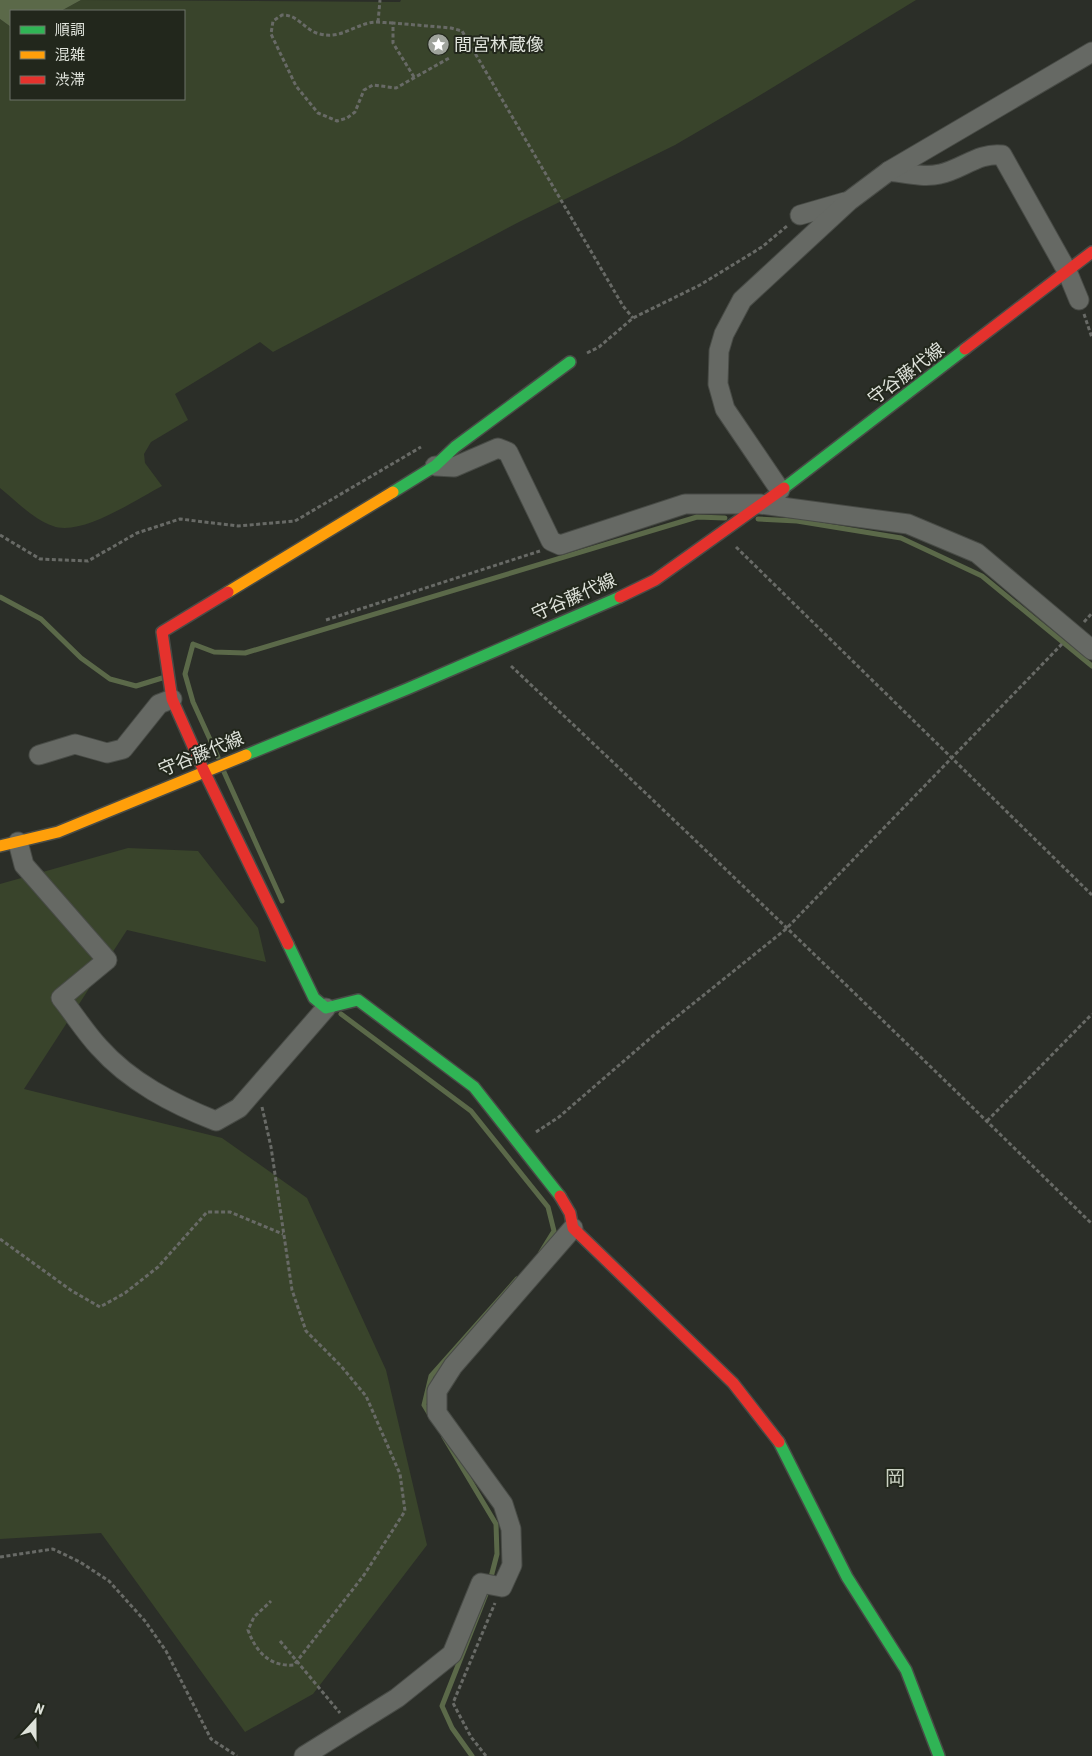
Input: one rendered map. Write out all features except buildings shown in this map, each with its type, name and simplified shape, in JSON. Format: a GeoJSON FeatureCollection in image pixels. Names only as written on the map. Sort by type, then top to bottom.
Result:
{"type":"FeatureCollection","features":[{"type":"Feature","properties":{"kind":"street"},"geometry":{"type":"LineString","coordinates":[[780,490],[725,409],[718,384],[719,351],[724,334],[742,300],[849,201],[890,171],[1092,52]]}},
{"type":"Feature","properties":{"kind":"street"},"geometry":{"type":"LineString","coordinates":[[890,171],[940,174],[994,154],[1002,155],[1067,271],[1079,300]]}},
{"type":"Feature","properties":{"kind":"street"},"geometry":{"type":"LineString","coordinates":[[800,215],[849,201]]}},
{"type":"Feature","properties":{"kind":"street","name":"守谷藤代線"},"geometry":{"type":"LineString","coordinates":[[9,844],[58,832],[406,689],[588,611],[655,580],[937,373],[1092,252]]}},
{"type":"Feature","properties":{"kind":"street"},"geometry":{"type":"LineString","coordinates":[[327,1007],[314,998],[209,769],[171,693],[162,632],[188,618],[256,574],[435,466],[456,447],[570,362]]}},
{"type":"Feature","properties":{"kind":"street"},"geometry":{"type":"LineString","coordinates":[[435,466],[454,467],[498,448],[508,452],[551,541],[560,545],[685,504],[758,505],[908,524],[977,553],[1092,650]]}},
{"type":"Feature","properties":{"kind":"street"},"geometry":{"type":"LineString","coordinates":[[39,755],[75,744],[107,753],[123,749],[159,704],[171,693]]}},
{"type":"Feature","properties":{"kind":"street"},"geometry":{"type":"LineString","coordinates":[[9,844],[24,865],[107,960],[61,998],[99,1048],[139,1082],[180,1106],[216,1121],[238,1108],[327,1007],[358,1000],[474,1087],[520,1142],[558,1192],[570,1213],[573,1228],[733,1383],[783,1448],[847,1577],[906,1670],[939,1756]]}},
{"type":"Feature","properties":{"kind":"street"},"geometry":{"type":"LineString","coordinates":[[304,1756],[350,1725],[397,1698],[452,1654],[481,1583],[502,1588],[512,1565],[511,1530],[503,1504],[438,1413],[437,1391],[453,1366],[573,1228]]}},
{"type":"Feature","properties":{"kind":"path"},"geometry":{"type":"LineString","coordinates":[[378,22],[380,0]]}},
{"type":"Feature","properties":{"kind":"path"},"geometry":{"type":"LineString","coordinates":[[452,57],[396,88],[373,85],[364,90],[355,112],[347,118],[337,121],[329,119],[318,112],[296,86],[271,34],[273,21],[282,15],[296,18],[310,31],[331,36],[378,22],[451,28],[462,31],[471,43],[623,306],[633,318]]}},
{"type":"Feature","properties":{"kind":"path"},"geometry":{"type":"LineString","coordinates":[[393,23],[393,43],[414,77]]}},
{"type":"Feature","properties":{"kind":"path"},"geometry":{"type":"LineString","coordinates":[[1079,300],[1092,338]]}},
{"type":"Feature","properties":{"kind":"path"},"geometry":{"type":"LineString","coordinates":[[724,531],[738,549],[1092,895]]}},
{"type":"Feature","properties":{"kind":"path"},"geometry":{"type":"LineString","coordinates":[[326,620],[560,545]]}},
{"type":"Feature","properties":{"kind":"path"},"geometry":{"type":"LineString","coordinates":[[520,1142],[558,1117],[654,1035],[786,929],[1092,614]]}},
{"type":"Feature","properties":{"kind":"path"},"geometry":{"type":"LineString","coordinates":[[494,650],[786,929],[835,972],[1092,1224]]}},
{"type":"Feature","properties":{"kind":"path"},"geometry":{"type":"LineString","coordinates":[[987,1121],[1092,1014]]}},
{"type":"Feature","properties":{"kind":"path"},"geometry":{"type":"LineString","coordinates":[[258,1087],[271,1148],[292,1290],[306,1331],[341,1366],[366,1396],[400,1474],[405,1511],[364,1575],[294,1665],[281,1666],[268,1658],[254,1646],[248,1630],[254,1617],[271,1602]]}},
{"type":"Feature","properties":{"kind":"path"},"geometry":{"type":"LineString","coordinates":[[0,1239],[72,1291],[100,1307],[125,1293],[158,1267],[207,1212],[230,1212],[284,1234]]}},
{"type":"Feature","properties":{"kind":"path"},"geometry":{"type":"LineString","coordinates":[[0,1557],[53,1549],[80,1562],[109,1581],[145,1621],[166,1651],[211,1739],[237,1756]]}},
{"type":"Feature","properties":{"kind":"path"},"geometry":{"type":"LineString","coordinates":[[486,1756],[471,1737],[453,1703],[502,1588]]}},
{"type":"Feature","properties":{"kind":"path"},"geometry":{"type":"LineString","coordinates":[[280,1642],[350,1725]]}},
{"type":"Feature","properties":{"kind":"shaded area"},"geometry":{"type":"Polygon","coordinates":[[[0,0],[81,0],[63,10],[10,10],[10,26],[0,19],[0,0]]]}},
{"type":"Feature","properties":{"kind":"shaded area"},"geometry":{"type":"Polygon","coordinates":[[[81,0],[400,2],[401,0],[916,0],[675,145],[519,222],[273,352],[260,342],[175,394],[188,420],[151,442],[144,454],[145,463],[162,486],[93,522],[65,528],[53,526],[39,519],[0,488],[0,19],[10,26],[10,100],[185,100],[185,10],[63,10],[81,0]]]}},
{"type":"Feature","properties":{"kind":"shaded area"},"geometry":{"type":"Polygon","coordinates":[[[128,848],[198,851],[258,928],[266,962],[127,930],[24,1089],[222,1138],[307,1198],[386,1370],[427,1545],[313,1694],[245,1732],[101,1533],[0,1539],[0,884],[128,848]]]}},
{"type":"Feature","properties":{"kind":"waterway"},"geometry":{"type":"LineString","coordinates":[[218,757],[193,702],[185,674],[193,644],[214,652],[245,653],[697,517],[725,518]]}},
{"type":"Feature","properties":{"kind":"waterway"},"geometry":{"type":"LineString","coordinates":[[758,519],[797,521],[901,538],[982,576],[1092,666]]}},
{"type":"Feature","properties":{"kind":"waterway"},"geometry":{"type":"LineString","coordinates":[[0,597],[41,619],[81,658],[110,679],[136,686],[162,678]]}},
{"type":"Feature","properties":{"kind":"waterway"},"geometry":{"type":"LineString","coordinates":[[224,772],[282,901]]}},
{"type":"Feature","properties":{"kind":"waterway"},"geometry":{"type":"LineString","coordinates":[[341,1014],[471,1111],[548,1207],[554,1231],[541,1252]]}},
{"type":"Feature","properties":{"kind":"waterway"},"geometry":{"type":"LineString","coordinates":[[430,1415],[424,1405],[431,1376],[517,1279]]}},
{"type":"Feature","properties":{"kind":"waterway"},"geometry":{"type":"LineString","coordinates":[[444,1437],[496,1524],[497,1554],[490,1581]]}},
{"type":"Feature","properties":{"kind":"waterway"},"geometry":{"type":"LineString","coordinates":[[472,1756],[452,1728],[442,1706],[488,1589]]}},
{"type":"Feature","properties":{"kind":"traffic: fast"},"geometry":{"type":"LineString","coordinates":[[784,488],[965,349]]}},
{"type":"Feature","properties":{"kind":"traffic: fast"},"geometry":{"type":"LineString","coordinates":[[393,492],[435,466],[455,447],[570,362]]}},
{"type":"Feature","properties":{"kind":"traffic: fast"},"geometry":{"type":"LineString","coordinates":[[246,755],[407,689],[620,597]]}},
{"type":"Feature","properties":{"kind":"traffic: fast"},"geometry":{"type":"LineString","coordinates":[[288,944],[314,998],[326,1008],[358,1000],[474,1087],[560,1196]]}},
{"type":"Feature","properties":{"kind":"traffic: fast"},"geometry":{"type":"LineString","coordinates":[[779,1442],[847,1577],[906,1670],[939,1756]]}},
{"type":"Feature","properties":{"kind":"traffic: slow"},"geometry":{"type":"LineString","coordinates":[[228,592],[393,492]]}},
{"type":"Feature","properties":{"kind":"traffic: slow"},"geometry":{"type":"LineString","coordinates":[[0,846],[58,832],[246,755]]}},
{"type":"Feature","properties":{"kind":"traffic: jam"},"geometry":{"type":"LineString","coordinates":[[965,349],[1092,252]]}},
{"type":"Feature","properties":{"kind":"traffic: jam"},"geometry":{"type":"LineString","coordinates":[[620,597],[655,580],[784,488]]}},
{"type":"Feature","properties":{"kind":"traffic: jam"},"geometry":{"type":"LineString","coordinates":[[228,592],[162,632],[172,699],[204,771],[288,944]]}},
{"type":"Feature","properties":{"kind":"traffic: jam"},"geometry":{"type":"LineString","coordinates":[[560,1196],[570,1213],[573,1228],[733,1383],[779,1442]]}},
{"type":"Feature","properties":{"kind":"place","name":"間宮林蔵像"},"geometry":{"type":"Point","coordinates":[438,45]}},
{"type":"Feature","properties":{"kind":"district","name":"岡"},"geometry":{"type":"Point","coordinates":[895,1478]}}]}
